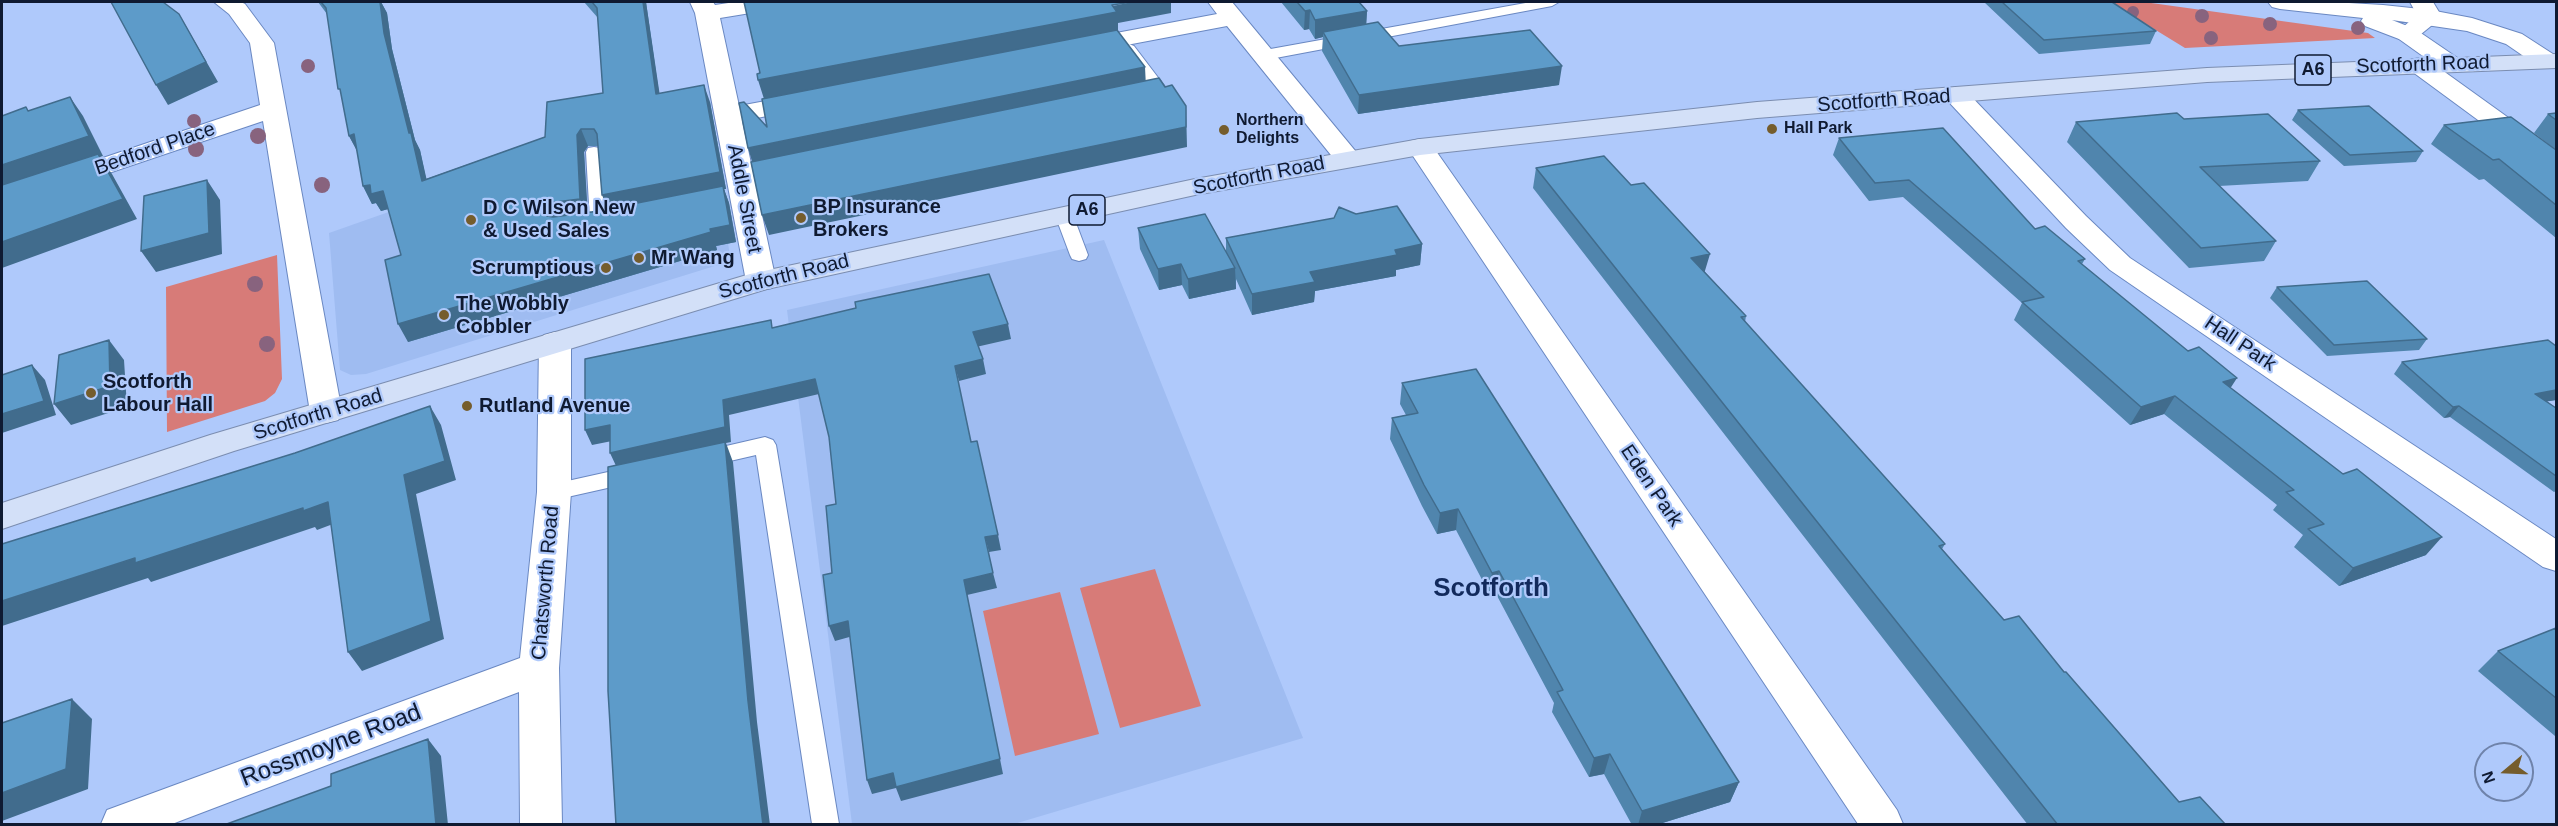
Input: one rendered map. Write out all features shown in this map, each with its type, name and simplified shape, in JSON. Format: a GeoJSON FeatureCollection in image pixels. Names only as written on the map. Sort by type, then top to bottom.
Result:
{"type":"FeatureCollection","features":[{"type":"Feature","properties":{"kind":"main road","name":"Scotforth Road"},"geometry":{"type":"LineString","coordinates":[[2,516],[211,447],[761,281],[1064,215],[1347,159],[1420,147],[1688,117],[1956,95],[2207,75],[2552,61]]}},
{"type":"Feature","properties":{"kind":"street"},"geometry":{"type":"LineString","coordinates":[[226,2],[237,9],[262,43],[326,412]]}},
{"type":"Feature","properties":{"kind":"street"},"geometry":{"type":"LineString","coordinates":[[705,7],[775,2]]}},
{"type":"Feature","properties":{"kind":"street"},"geometry":{"type":"LineString","coordinates":[[2280,2],[2383,12],[2426,9],[2514,39],[2552,61]]}},
{"type":"Feature","properties":{"kind":"street","name":"Addle Street"},"geometry":{"type":"LineString","coordinates":[[705,7],[761,281]]}},
{"type":"Feature","properties":{"kind":"street"},"geometry":{"type":"LineString","coordinates":[[2407,34],[2426,9]]}},
{"type":"Feature","properties":{"kind":"street"},"geometry":{"type":"LineString","coordinates":[[1053,52],[1122,39],[1226,10],[1265,55],[1347,159]]}},
{"type":"Feature","properties":{"kind":"street"},"geometry":{"type":"LineString","coordinates":[[2344,10],[2407,34],[2450,64]]}},
{"type":"Feature","properties":{"kind":"street"},"geometry":{"type":"LineString","coordinates":[[2419,65],[2556,164]]}},
{"type":"Feature","properties":{"kind":"street"},"geometry":{"type":"LineString","coordinates":[[727,116],[836,95]]}},
{"type":"Feature","properties":{"kind":"street","name":"Hall Park"},"geometry":{"type":"LineString","coordinates":[[1956,95],[2076,222],[2120,264],[2556,557]]}},
{"type":"Feature","properties":{"kind":"street","name":"Bedford Place"},"geometry":{"type":"LineString","coordinates":[[2,201],[275,108]]}},
{"type":"Feature","properties":{"kind":"street","name":"Eden Park"},"geometry":{"type":"LineString","coordinates":[[1420,147],[1882,825]]}},
{"type":"Feature","properties":{"kind":"street","name":"Chatsworth Road"},"geometry":{"type":"LineString","coordinates":[[541,825],[539,668],[554,492],[555,342]]}},
{"type":"Feature","properties":{"kind":"street","name":"Rossmoyne Road"},"geometry":{"type":"LineString","coordinates":[[122,825],[539,668]]}},
{"type":"Feature","properties":{"kind":"lane"},"geometry":{"type":"LineString","coordinates":[[1265,55],[1552,2]]}},
{"type":"Feature","properties":{"kind":"lane"},"geometry":{"type":"LineString","coordinates":[[1122,39],[1160,91],[1137,96]]}},
{"type":"Feature","properties":{"kind":"lane"},"geometry":{"type":"LineString","coordinates":[[594,152],[598,222]]}},
{"type":"Feature","properties":{"kind":"lane"},"geometry":{"type":"LineString","coordinates":[[1064,215],[1079,255]]}},
{"type":"Feature","properties":{"kind":"lane"},"geometry":{"type":"LineString","coordinates":[[580,224],[621,217]]}},
{"type":"Feature","properties":{"kind":"lane"},"geometry":{"type":"LineString","coordinates":[[687,463],[765,445],[826,825]]}},
{"type":"Feature","properties":{"kind":"lane"},"geometry":{"type":"LineString","coordinates":[[554,492],[654,470]]}},
{"type":"Feature","properties":{"kind":"shaded area"},"geometry":{"type":"Polygon","coordinates":[[[2110,2],[2144,2],[2368,33],[2375,38],[2185,48],[2110,2]]]}},
{"type":"Feature","properties":{"kind":"shaded area"},"geometry":{"type":"Polygon","coordinates":[[[582,144],[583,148],[605,144],[608,208],[719,191],[731,261],[366,374],[351,375],[340,370],[329,233],[582,144]]]}},
{"type":"Feature","properties":{"kind":"shaded area"},"geometry":{"type":"Polygon","coordinates":[[[1104,240],[1303,738],[1014,824],[852,824],[787,310],[1104,240]]]}},
{"type":"Feature","properties":{"kind":"shaded area"},"geometry":{"type":"Polygon","coordinates":[[[277,255],[282,379],[275,393],[265,401],[167,432],[166,287],[277,255]]]}},
{"type":"Feature","properties":{"kind":"shaded area"},"geometry":{"type":"Polygon","coordinates":[[[1155,569],[1201,706],[1120,728],[1080,588],[1155,569]]]}},
{"type":"Feature","properties":{"kind":"shaded area"},"geometry":{"type":"Polygon","coordinates":[[[1060,592],[1099,734],[1015,756],[983,611],[1060,592]]]}},
{"type":"Feature","properties":{"kind":"building"},"geometry":{"type":"Polygon","coordinates":[[[111,2],[163,2],[179,14],[206,62],[156,85],[111,2]]]}},
{"type":"Feature","properties":{"kind":"building"},"geometry":{"type":"Polygon","coordinates":[[[321,2],[380,2],[384,33],[422,181],[545,137],[547,102],[603,93],[597,8],[592,2],[643,2],[656,94],[704,85],[720,172],[602,195],[597,134],[594,129],[581,129],[577,135],[580,199],[547,203],[542,211],[547,216],[553,217],[592,212],[723,186],[730,225],[710,229],[711,232],[398,324],[385,260],[401,255],[383,191],[371,194],[370,185],[363,186],[354,134],[349,136],[340,89],[338,89],[326,8],[321,2]]]}},
{"type":"Feature","properties":{"kind":"building"},"geometry":{"type":"Polygon","coordinates":[[[744,2],[1132,2],[1112,5],[1117,12],[758,80],[757,74],[760,73],[744,2]]]}},
{"type":"Feature","properties":{"kind":"building"},"geometry":{"type":"Polygon","coordinates":[[[1297,2],[1359,2],[1367,11],[1315,20],[1310,10],[1305,11],[1297,2]]]}},
{"type":"Feature","properties":{"kind":"building"},"geometry":{"type":"Polygon","coordinates":[[[2002,2],[2112,2],[2156,31],[2044,40],[2002,2]]]}},
{"type":"Feature","properties":{"kind":"building"},"geometry":{"type":"Polygon","coordinates":[[[1378,22],[1399,46],[1530,30],[1562,66],[1359,95],[1323,32],[1378,22]]]}},
{"type":"Feature","properties":{"kind":"building"},"geometry":{"type":"Polygon","coordinates":[[[1117,30],[1145,67],[748,148],[739,103],[744,102],[767,127],[762,99],[1117,30]]]}},
{"type":"Feature","properties":{"kind":"building"},"geometry":{"type":"Polygon","coordinates":[[[1159,78],[1165,87],[1172,85],[1186,106],[1186,127],[762,215],[751,162],[1159,78]]]}},
{"type":"Feature","properties":{"kind":"building"},"geometry":{"type":"Polygon","coordinates":[[[70,97],[89,136],[2,165],[2,116],[26,107],[28,111],[70,97]]]}},
{"type":"Feature","properties":{"kind":"building"},"geometry":{"type":"Polygon","coordinates":[[[2369,106],[2423,151],[2350,155],[2298,110],[2369,106]]]}},
{"type":"Feature","properties":{"kind":"building"},"geometry":{"type":"Polygon","coordinates":[[[2177,113],[2184,119],[2268,114],[2320,161],[2200,167],[2276,241],[2201,248],[2076,122],[2177,113]]]}},
{"type":"Feature","properties":{"kind":"building"},"geometry":{"type":"Polygon","coordinates":[[[2556,113],[2556,120],[2548,114],[2556,113]]]}},
{"type":"Feature","properties":{"kind":"building"},"geometry":{"type":"Polygon","coordinates":[[[2511,117],[2556,150],[2556,205],[2499,159],[2493,160],[2444,125],[2511,117]]]}},
{"type":"Feature","properties":{"kind":"building"},"geometry":{"type":"Polygon","coordinates":[[[1943,128],[2035,229],[2045,226],[2085,259],[2078,261],[2188,351],[2199,347],[2237,378],[2223,382],[2343,474],[2357,469],[2442,537],[2353,568],[2308,529],[2324,524],[2286,492],[2294,490],[2175,396],[2141,407],[2022,302],[2044,297],[1909,180],[1875,183],[1839,138],[1943,128]]]}},
{"type":"Feature","properties":{"kind":"building"},"geometry":{"type":"Polygon","coordinates":[[[98,154],[123,199],[2,242],[2,185],[98,154]]]}},
{"type":"Feature","properties":{"kind":"building"},"geometry":{"type":"Polygon","coordinates":[[[1604,156],[1631,185],[1644,183],[1710,254],[1691,258],[1746,316],[1741,317],[1945,544],[1939,546],[2004,620],[2019,616],[2064,672],[2179,802],[2200,797],[2226,825],[2058,825],[1536,168],[1604,156]]]}},
{"type":"Feature","properties":{"kind":"building"},"geometry":{"type":"Polygon","coordinates":[[[207,180],[209,233],[141,251],[144,196],[207,180]]]}},
{"type":"Feature","properties":{"kind":"building"},"geometry":{"type":"Polygon","coordinates":[[[1397,206],[1422,244],[1395,250],[1397,255],[1310,272],[1315,282],[1252,294],[1226,238],[1334,218],[1339,207],[1356,214],[1397,206]]]}},
{"type":"Feature","properties":{"kind":"building"},"geometry":{"type":"Polygon","coordinates":[[[1205,214],[1235,268],[1188,279],[1181,264],[1158,269],[1138,228],[1205,214]]]}},
{"type":"Feature","properties":{"kind":"building"},"geometry":{"type":"Polygon","coordinates":[[[989,274],[1008,324],[973,332],[983,359],[955,366],[971,442],[977,441],[998,535],[985,537],[993,573],[964,580],[1000,759],[896,787],[893,773],[867,780],[848,621],[829,626],[823,575],[832,573],[826,506],[836,504],[829,437],[815,379],[723,400],[725,427],[610,453],[610,425],[585,430],[585,359],[771,320],[772,328],[856,308],[855,302],[989,274]]]}},
{"type":"Feature","properties":{"kind":"building"},"geometry":{"type":"Polygon","coordinates":[[[2367,281],[2427,339],[2334,345],[2277,287],[2367,281]]]}},
{"type":"Feature","properties":{"kind":"building"},"geometry":{"type":"Polygon","coordinates":[[[109,340],[110,386],[54,404],[59,355],[109,340]]]}},
{"type":"Feature","properties":{"kind":"building"},"geometry":{"type":"Polygon","coordinates":[[[2548,340],[2556,346],[2556,390],[2535,394],[2556,408],[2556,476],[2459,406],[2453,407],[2402,362],[2548,340]]]}},
{"type":"Feature","properties":{"kind":"building"},"geometry":{"type":"Polygon","coordinates":[[[32,365],[44,401],[2,414],[2,375],[32,365]]]}},
{"type":"Feature","properties":{"kind":"building"},"geometry":{"type":"Polygon","coordinates":[[[1476,369],[1739,782],[1642,811],[1610,754],[1594,758],[1557,692],[1563,690],[1499,571],[1492,573],[1458,509],[1440,513],[1392,418],[1418,413],[1402,383],[1476,369]]]}},
{"type":"Feature","properties":{"kind":"building"},"geometry":{"type":"Polygon","coordinates":[[[430,406],[445,461],[404,475],[431,621],[348,652],[328,502],[303,511],[303,508],[135,563],[135,558],[2,601],[2,544],[295,453],[430,406]]]}},
{"type":"Feature","properties":{"kind":"building"},"geometry":{"type":"Polygon","coordinates":[[[725,442],[748,701],[763,825],[616,825],[608,691],[608,467],[725,442]]]}},
{"type":"Feature","properties":{"kind":"building"},"geometry":{"type":"Polygon","coordinates":[[[2556,628],[2556,698],[2498,651],[2556,628]]]}},
{"type":"Feature","properties":{"kind":"building"},"geometry":{"type":"Polygon","coordinates":[[[72,699],[66,769],[2,793],[2,723],[72,699]]]}},
{"type":"Feature","properties":{"kind":"building"},"geometry":{"type":"Polygon","coordinates":[[[428,739],[436,825],[224,825],[331,786],[331,774],[428,739]]]}},
{"type":"Feature","properties":{"kind":"place","name":"Hall Park"},"geometry":{"type":"Point","coordinates":[1772,129]}},
{"type":"Feature","properties":{"kind":"place","name":"Northern Delights"},"geometry":{"type":"Point","coordinates":[1224,130]}},
{"type":"Feature","properties":{"kind":"place","name":"BP Insurance Brokers"},"geometry":{"type":"Point","coordinates":[801,218]}},
{"type":"Feature","properties":{"kind":"place","name":"D C Wilson New & Used Sales"},"geometry":{"type":"Point","coordinates":[471,220]}},
{"type":"Feature","properties":{"kind":"place","name":"Mr Wang"},"geometry":{"type":"Point","coordinates":[639,258]}},
{"type":"Feature","properties":{"kind":"place","name":"Scrumptious"},"geometry":{"type":"Point","coordinates":[606,268]}},
{"type":"Feature","properties":{"kind":"place","name":"The Wobbly Cobbler"},"geometry":{"type":"Point","coordinates":[444,315]}},
{"type":"Feature","properties":{"kind":"place","name":"Scotforth Labour Hall"},"geometry":{"type":"Point","coordinates":[91,393]}},
{"type":"Feature","properties":{"kind":"place","name":"Rutland Avenue"},"geometry":{"type":"Point","coordinates":[467,406]}},
{"type":"Feature","properties":{"kind":"district","name":"Scotforth"},"geometry":{"type":"Point","coordinates":[1491,589]}}]}
